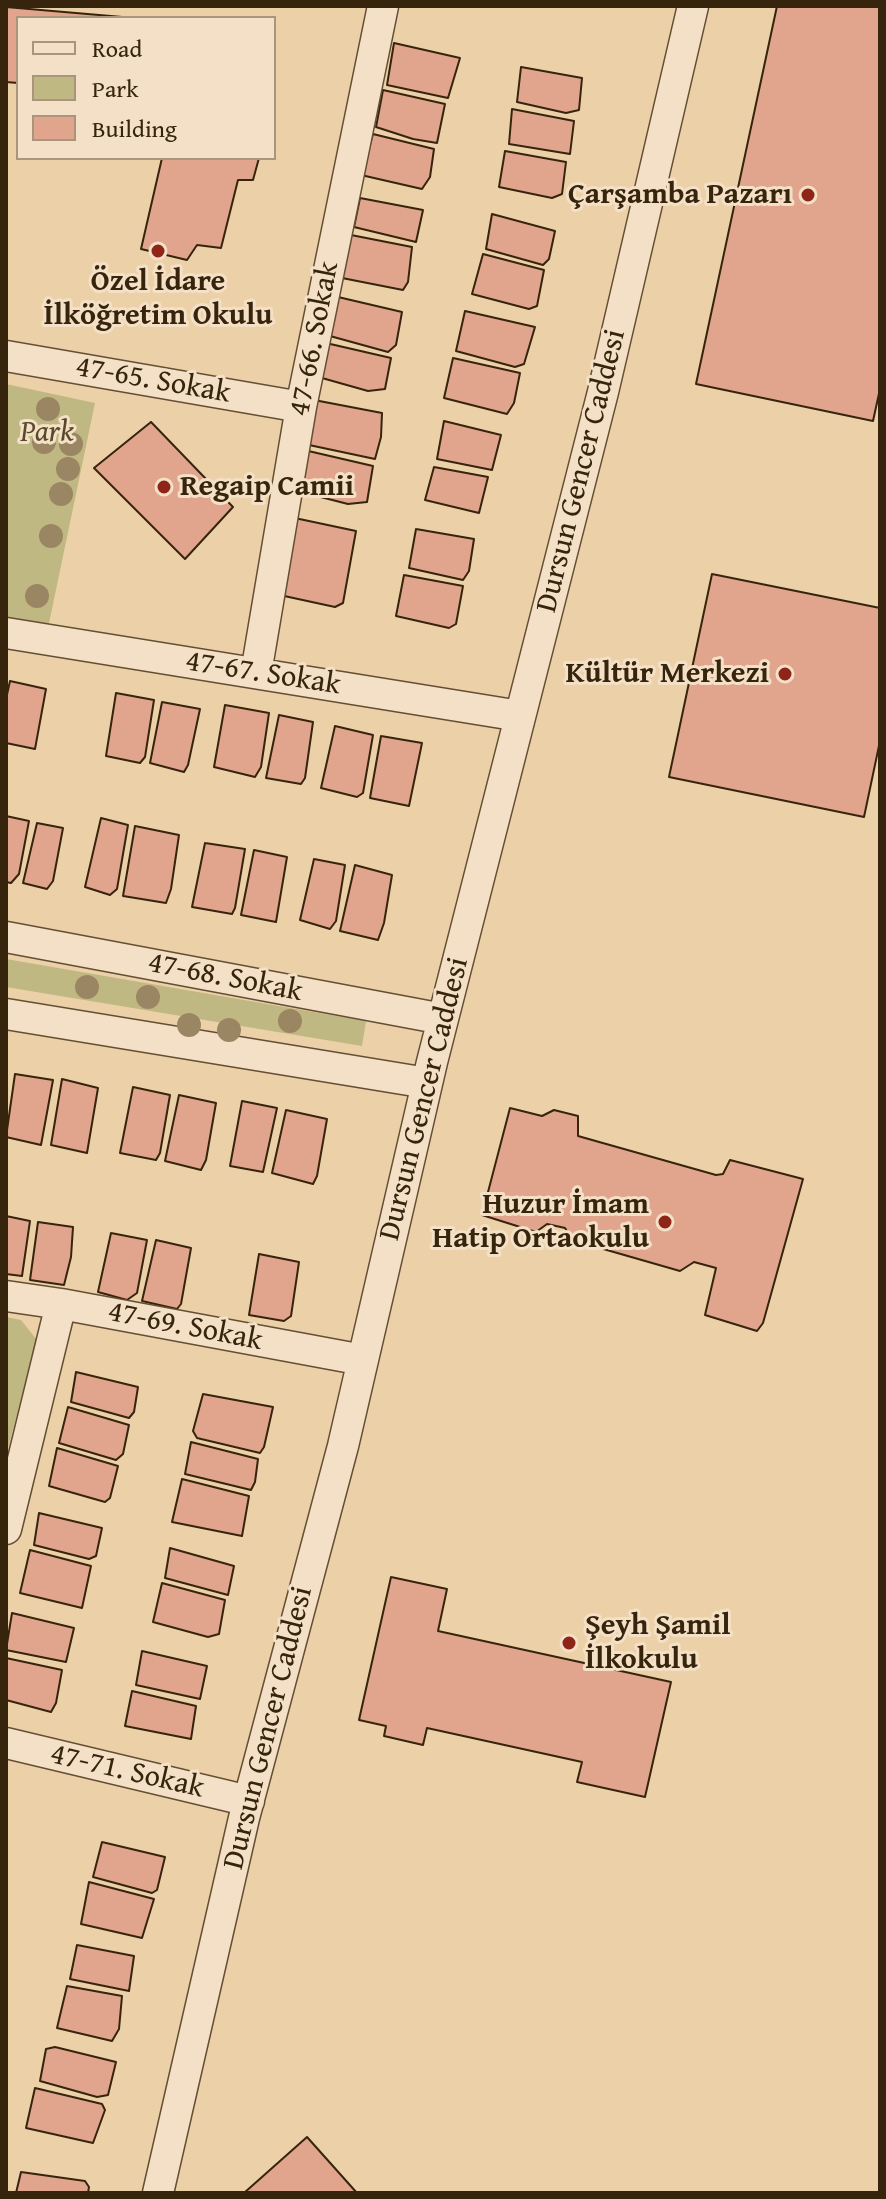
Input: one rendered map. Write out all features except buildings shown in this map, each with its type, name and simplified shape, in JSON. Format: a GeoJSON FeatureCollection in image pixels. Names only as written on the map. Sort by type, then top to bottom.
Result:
{"type":"FeatureCollection","features":[{"type":"Feature","properties":{"kind":"street","name":"47-66. Sokak"},"geometry":{"type":"LineString","coordinates":[[256,673],[301,407],[383,6]]}},
{"type":"Feature","properties":{"kind":"street","name":"Dursun Gencer Caddesi"},"geometry":{"type":"LineString","coordinates":[[158,2193],[249,1801],[343,1446],[427,1083],[603,392],[693,6]]}},
{"type":"Feature","properties":{"kind":"street","name":"47-65. Sokak"},"geometry":{"type":"LineString","coordinates":[[6,356],[301,407]]}},
{"type":"Feature","properties":{"kind":"street","name":"47-67. Sokak"},"geometry":{"type":"LineString","coordinates":[[6,633],[520,716]]}},
{"type":"Feature","properties":{"kind":"street","name":"47-68. Sokak"},"geometry":{"type":"LineString","coordinates":[[6,937],[443,1019]]}},
{"type":"Feature","properties":{"kind":"street"},"geometry":{"type":"LineString","coordinates":[[6,1014],[427,1083]]}},
{"type":"Feature","properties":{"kind":"street","name":"47-69. Sokak"},"geometry":{"type":"LineString","coordinates":[[6,1296],[363,1360]]}},
{"type":"Feature","properties":{"kind":"street"},"geometry":{"type":"LineString","coordinates":[[6,1529],[61,1304]]}},
{"type":"Feature","properties":{"kind":"street","name":"47-71. Sokak"},"geometry":{"type":"LineString","coordinates":[[6,1743],[249,1801]]}},
{"type":"Feature","properties":{"kind":"green space","name":"Park"},"geometry":{"type":"Polygon","coordinates":[[[6,384],[95,403],[48,628],[6,619],[6,384]]]}},
{"type":"Feature","properties":{"kind":"green space"},"geometry":{"type":"Polygon","coordinates":[[[6,959],[366,1021],[362,1046],[6,987],[6,959]]]}},
{"type":"Feature","properties":{"kind":"green space"},"geometry":{"type":"Polygon","coordinates":[[[6,1317],[21,1320],[37,1340],[6,1455],[6,1317]]]}},
{"type":"Feature","properties":{"kind":"place","name":"Çarşamba Pazarı"},"geometry":{"type":"Point","coordinates":[808,195]}},
{"type":"Feature","properties":{"kind":"place","name":"Özel İdare İlköğretim Okulu"},"geometry":{"type":"Point","coordinates":[158,251]}},
{"type":"Feature","properties":{"kind":"place","name":"Regaip Camii"},"geometry":{"type":"Point","coordinates":[164,487]}},
{"type":"Feature","properties":{"kind":"place","name":"Kültür Merkezi"},"geometry":{"type":"Point","coordinates":[785,674]}},
{"type":"Feature","properties":{"kind":"place","name":"Huzur İmam Hatip Ortaokulu"},"geometry":{"type":"Point","coordinates":[665,1222]}},
{"type":"Feature","properties":{"kind":"place","name":"Şeyh Şamil İlkokulu"},"geometry":{"type":"Point","coordinates":[569,1643]}}]}
